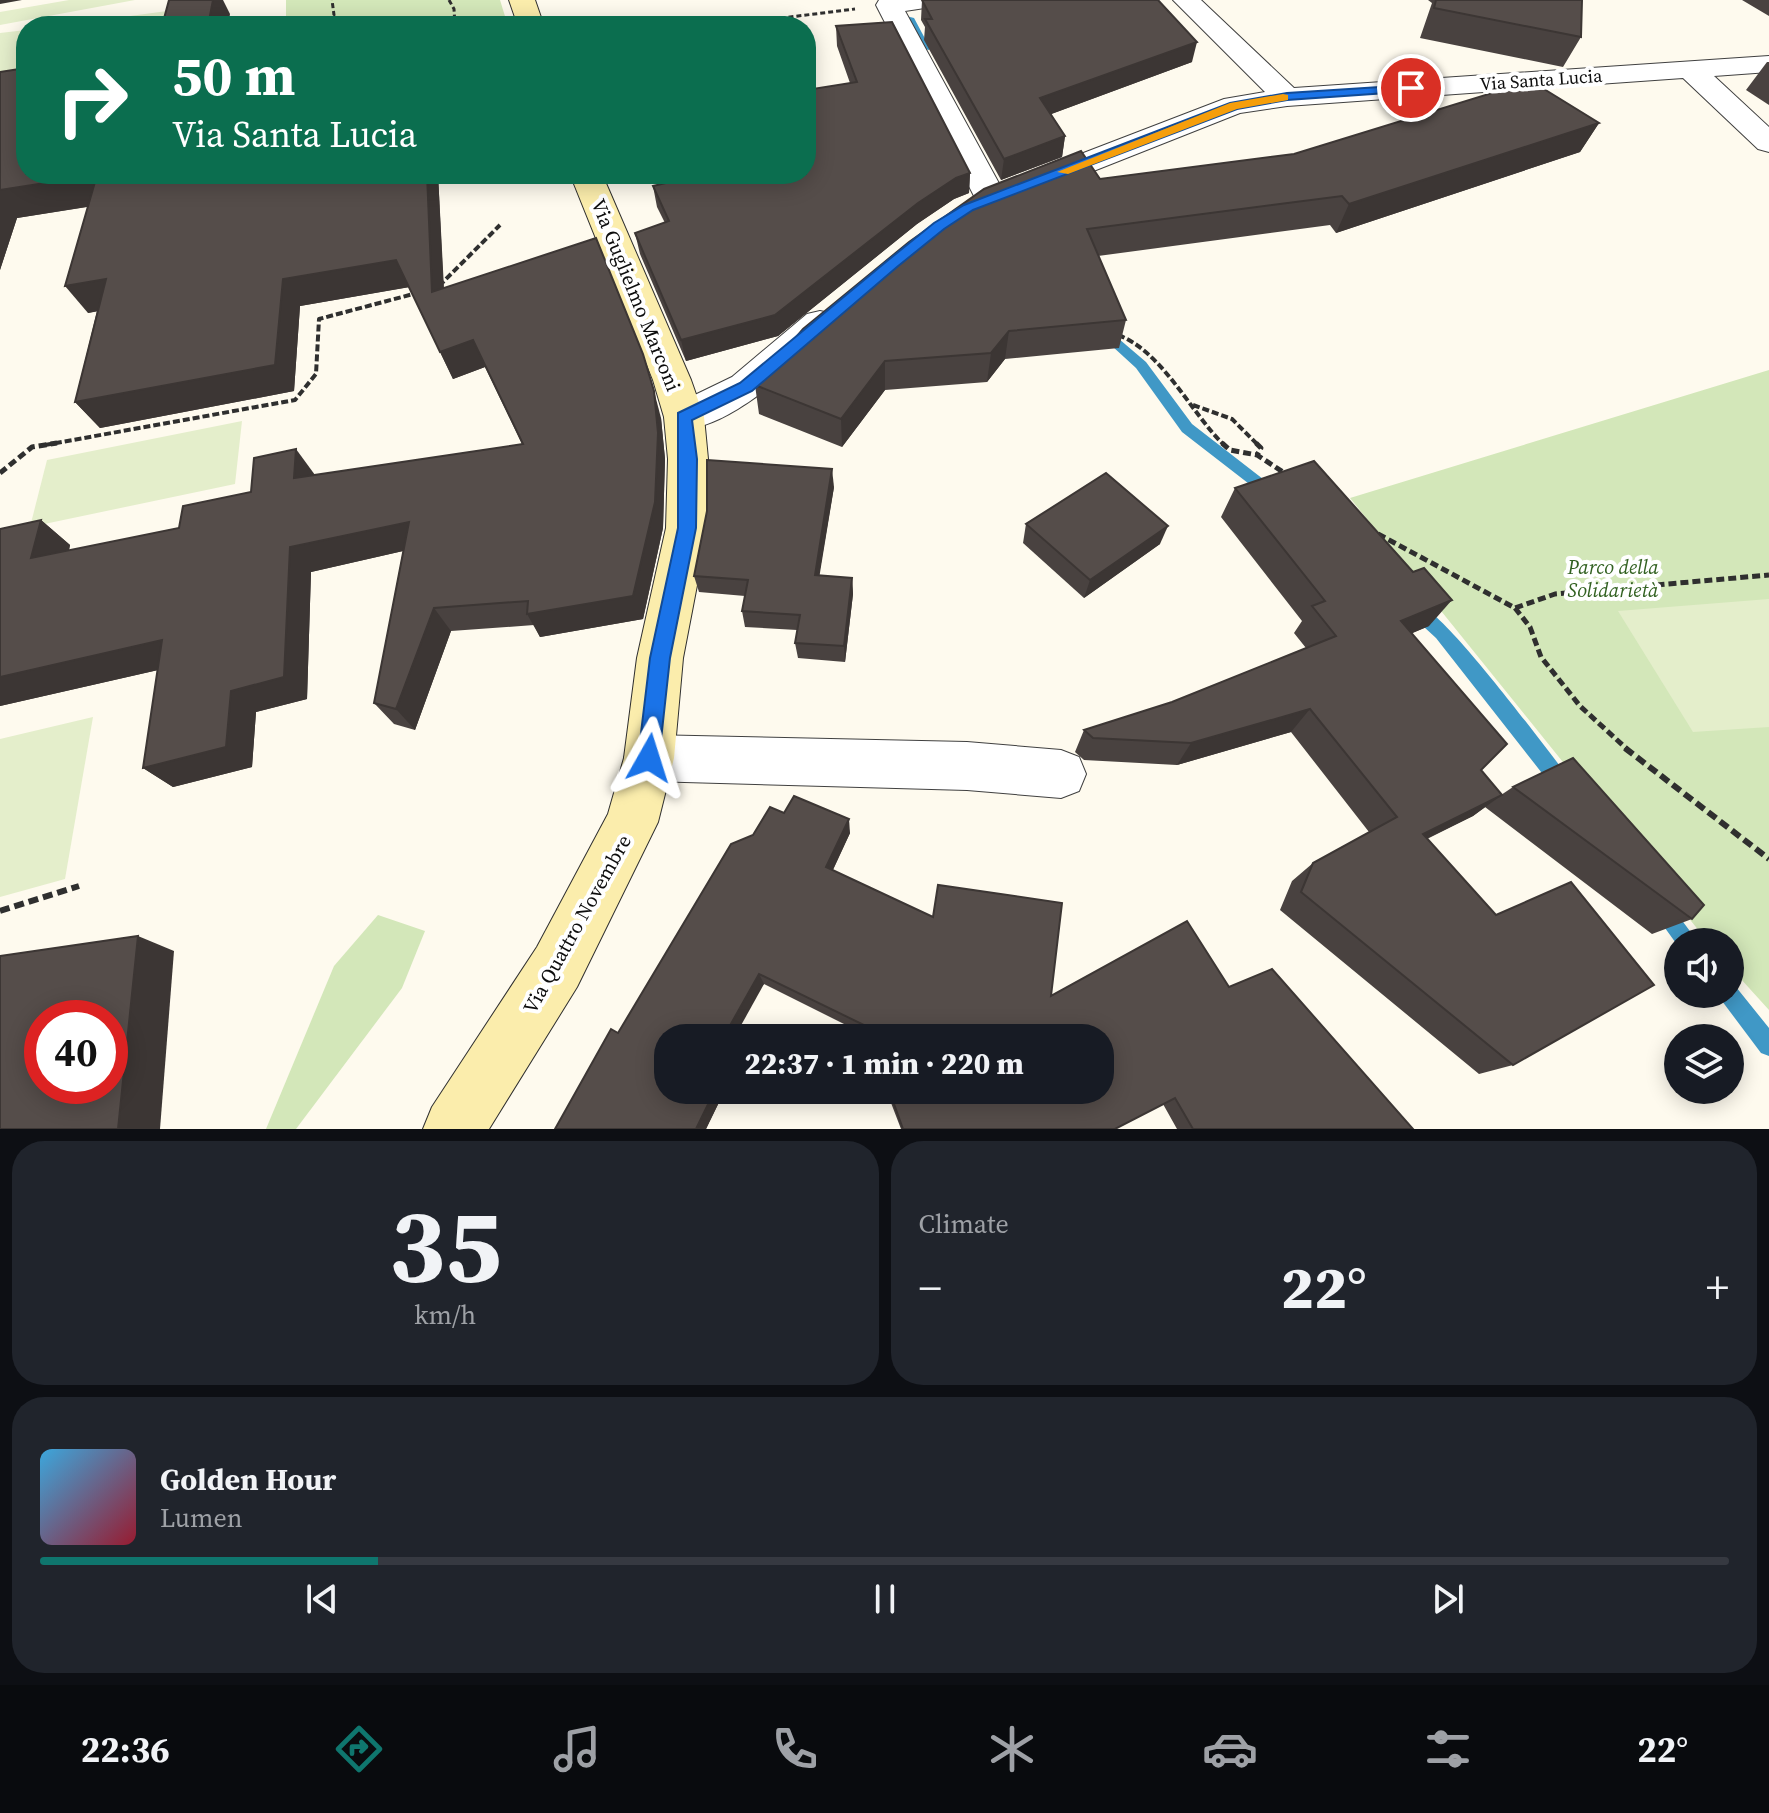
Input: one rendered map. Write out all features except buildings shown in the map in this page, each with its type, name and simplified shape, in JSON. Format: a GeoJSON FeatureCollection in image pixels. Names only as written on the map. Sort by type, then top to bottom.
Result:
{"type":"FeatureCollection","features":[{"type":"Feature","properties":{"kind":"street"},"geometry":{"type":"LineString","coordinates":[[889,2],[929,0]]}},
{"type":"Feature","properties":{"kind":"street"},"geometry":{"type":"LineString","coordinates":[[1186,0],[1287,97]]}},
{"type":"Feature","properties":{"kind":"street","name":"Via Santa Lucia"},"geometry":{"type":"LineString","coordinates":[[889,2],[980,203],[1234,105],[1287,97],[1769,64]]}},
{"type":"Feature","properties":{"kind":"street"},"geometry":{"type":"LineString","coordinates":[[1691,70],[1761,137]]}},
{"type":"Feature","properties":{"kind":"street","name":"Via Guglielmo Marconi"},"geometry":{"type":"LineString","coordinates":[[590,184],[672,380],[684,417]]}},
{"type":"Feature","properties":{"kind":"street"},"geometry":{"type":"LineString","coordinates":[[684,417],[746,387],[844,302]]}},
{"type":"Feature","properties":{"kind":"street","name":"Via Quattro Novembre"},"geometry":{"type":"LineString","coordinates":[[454,1129],[557,967],[632,822],[649,758],[660,658],[687,528],[688,459],[684,417]]}},
{"type":"Feature","properties":{"kind":"street"},"geometry":{"type":"LineString","coordinates":[[649,758],[967,766],[1061,774]]}},
{"type":"Feature","properties":{"kind":"path"},"geometry":{"type":"LineString","coordinates":[[789,16],[889,2]]}},
{"type":"Feature","properties":{"kind":"path"},"geometry":{"type":"LineString","coordinates":[[0,473],[32,447],[295,400],[316,374],[319,319],[438,287],[500,225]]}},
{"type":"Feature","properties":{"kind":"path"},"geometry":{"type":"LineString","coordinates":[[436,274],[438,287]]}},
{"type":"Feature","properties":{"kind":"path"},"geometry":{"type":"LineString","coordinates":[[1115,333],[1135,341],[1193,405],[1203,424],[1230,450],[1257,455],[1297,481]]}},
{"type":"Feature","properties":{"kind":"path"},"geometry":{"type":"LineString","coordinates":[[1193,405],[1232,419],[1261,448],[1257,455]]}},
{"type":"Feature","properties":{"kind":"path"},"geometry":{"type":"LineString","coordinates":[[1377,533],[1515,608],[1530,627],[1541,657],[1608,735],[1769,859]]}},
{"type":"Feature","properties":{"kind":"path"},"geometry":{"type":"LineString","coordinates":[[1515,608],[1555,594],[1769,575]]}},
{"type":"Feature","properties":{"kind":"path"},"geometry":{"type":"LineString","coordinates":[[0,911],[79,886]]}},
{"type":"Feature","properties":{"kind":"green space"},"geometry":{"type":"Polygon","coordinates":[[[69,0],[135,0],[49,16],[16,16],[16,22],[0,25],[0,12],[69,0]]]}},
{"type":"Feature","properties":{"kind":"green space"},"geometry":{"type":"Polygon","coordinates":[[[286,0],[500,0],[505,16],[286,16],[286,0]]]}},
{"type":"Feature","properties":{"kind":"green space"},"geometry":{"type":"Polygon","coordinates":[[[167,11],[166,16],[130,16],[167,11]]]}},
{"type":"Feature","properties":{"kind":"green space"},"geometry":{"type":"Polygon","coordinates":[[[16,31],[16,76],[0,78],[0,33],[16,31]]]}},
{"type":"Feature","properties":{"kind":"green space","name":"Parco della Solidarietà"},"geometry":{"type":"Polygon","coordinates":[[[1769,370],[1769,1010],[1744,982],[1744,928],[1697,928],[1350,498],[1769,370]]]}},
{"type":"Feature","properties":{"kind":"green space"},"geometry":{"type":"Polygon","coordinates":[[[242,421],[235,484],[30,527],[47,460],[242,421]]]}},
{"type":"Feature","properties":{"kind":"green space"},"geometry":{"type":"Polygon","coordinates":[[[1769,599],[1769,727],[1693,732],[1618,611],[1769,599]]]}},
{"type":"Feature","properties":{"kind":"green space"},"geometry":{"type":"Polygon","coordinates":[[[93,717],[65,879],[0,897],[0,739],[93,717]]]}},
{"type":"Feature","properties":{"kind":"green space"},"geometry":{"type":"Polygon","coordinates":[[[378,915],[425,931],[402,988],[296,1129],[266,1129],[334,966],[378,915]]]}},
{"type":"Feature","properties":{"kind":"waterway"},"geometry":{"type":"LineString","coordinates":[[909,18],[925,48]]}},
{"type":"Feature","properties":{"kind":"waterway"},"geometry":{"type":"LineString","coordinates":[[1105,332],[1141,365],[1187,428],[1271,493]]}},
{"type":"Feature","properties":{"kind":"waterway"},"geometry":{"type":"LineString","coordinates":[[1417,610],[1442,633],[1563,785]]}},
{"type":"Feature","properties":{"kind":"waterway"},"geometry":{"type":"LineString","coordinates":[[1662,910],[1677,928]]}},
{"type":"Feature","properties":{"kind":"waterway"},"geometry":{"type":"LineString","coordinates":[[1740,1008],[1769,1045]]}},
{"type":"Feature","properties":{"kind":"slow traffic"},"geometry":{"type":"LineString","coordinates":[[1064,172],[1234,105],[1283,97]]}},
{"type":"Feature","properties":{"kind":"route"},"geometry":{"type":"LineString","coordinates":[[649,758],[660,658],[687,528],[688,459],[684,417],[746,387],[844,302],[939,226],[968,208],[1234,105],[1287,97],[1411,88]]}}]}
